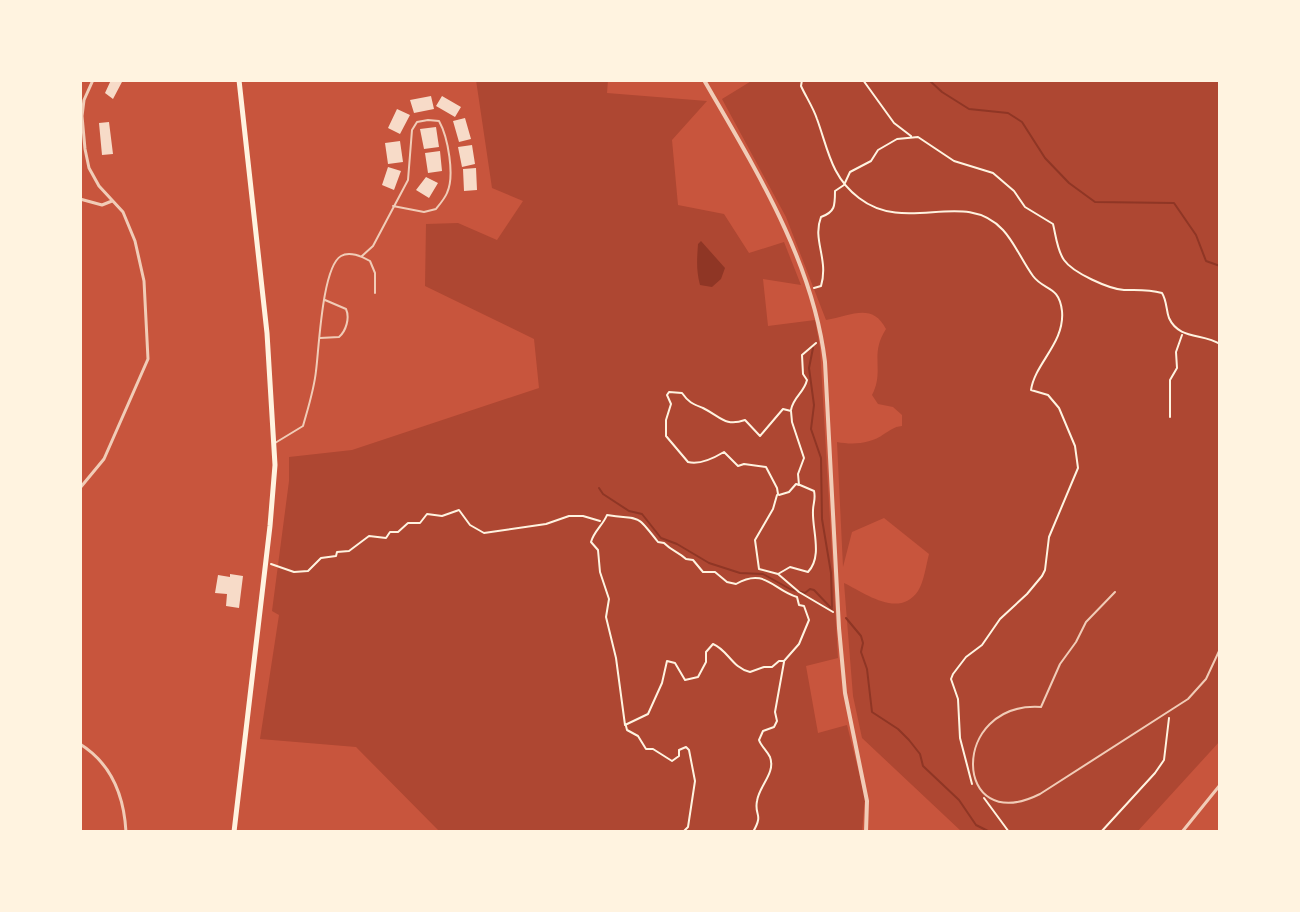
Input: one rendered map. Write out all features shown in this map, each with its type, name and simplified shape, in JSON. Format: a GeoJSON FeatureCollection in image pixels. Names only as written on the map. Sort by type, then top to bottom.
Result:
{"type":"FeatureCollection","features":[{"type":"Feature","properties":{"kind":"main road"},"geometry":{"type":"LineString","coordinates":[[234,832],[266,563],[274,443],[257,225],[239,80]]}},
{"type":"Feature","properties":{"kind":"street"},"geometry":{"type":"LineString","coordinates":[[80,488],[104,459],[148,359],[142,271],[129,222],[99,186],[89,168],[82,99],[93,80]]}},
{"type":"Feature","properties":{"kind":"street"},"geometry":{"type":"LineString","coordinates":[[704,80],[761,181],[809,289],[821,333],[845,693],[867,801],[866,832]]}},
{"type":"Feature","properties":{"kind":"street"},"geometry":{"type":"LineString","coordinates":[[80,199],[102,205],[112,201]]}},
{"type":"Feature","properties":{"kind":"street"},"geometry":{"type":"LineString","coordinates":[[80,744],[99,759],[115,781],[123,804],[126,832]]}},
{"type":"Feature","properties":{"kind":"street"},"geometry":{"type":"LineString","coordinates":[[1182,832],[1220,785]]}},
{"type":"Feature","properties":{"kind":"lane"},"geometry":{"type":"LineString","coordinates":[[362,256],[373,246],[393,206],[408,180],[412,130],[417,122],[439,121],[446,133],[449,190],[436,209],[424,212],[393,206]]}},
{"type":"Feature","properties":{"kind":"lane"},"geometry":{"type":"LineString","coordinates":[[274,443],[303,426],[316,373],[324,300],[334,263],[344,254],[362,256],[370,261],[375,273],[375,293]]}},
{"type":"Feature","properties":{"kind":"lane"},"geometry":{"type":"LineString","coordinates":[[319,338],[339,337],[344,332],[348,317],[346,309],[324,300]]}},
{"type":"Feature","properties":{"kind":"lane"},"geometry":{"type":"LineString","coordinates":[[1115,592],[1086,622],[1060,664],[1041,707],[1009,710],[982,732],[974,751],[972,767],[977,785],[985,796],[1007,803],[1028,800],[1169,713],[1197,691],[1220,649]]}},
{"type":"Feature","properties":{"kind":"path"},"geometry":{"type":"LineString","coordinates":[[802,80],[801,86],[818,123],[834,172],[844,185],[871,206],[898,215],[948,210],[985,217],[1002,229],[1035,279],[1053,289],[1062,312],[1054,345],[1031,390],[1048,395],[1059,408],[1075,446],[1078,468],[1049,537],[1042,576],[1000,619],[982,645],[966,657],[951,679],[958,699],[960,738],[973,786]]}},
{"type":"Feature","properties":{"kind":"path"},"geometry":{"type":"LineString","coordinates":[[863,80],[894,123],[911,136]]}},
{"type":"Feature","properties":{"kind":"path"},"geometry":{"type":"LineString","coordinates":[[809,289],[821,286],[824,277],[825,261],[817,226],[821,217],[830,214],[835,207],[835,191],[844,185],[850,172],[871,161],[878,150],[897,139],[911,136],[918,137],[954,161],[993,173],[1014,191],[1025,207],[1053,224],[1058,247],[1073,269],[1101,285],[1123,290],[1150,289],[1162,293],[1170,319],[1182,334],[1212,339],[1220,344]]}},
{"type":"Feature","properties":{"kind":"path"},"geometry":{"type":"LineString","coordinates":[[799,485],[798,474],[804,458],[800,440],[793,429],[791,411],[793,401],[805,390],[807,380],[803,374],[803,351],[816,342],[821,333]]}},
{"type":"Feature","properties":{"kind":"path"},"geometry":{"type":"LineString","coordinates":[[1170,417],[1170,380],[1177,368],[1176,352],[1182,334]]}},
{"type":"Feature","properties":{"kind":"path"},"geometry":{"type":"LineString","coordinates":[[791,411],[783,409],[760,436],[745,420],[737,424],[726,423],[693,406],[682,393],[674,391],[667,395],[671,404],[666,420],[666,436],[692,464],[706,462],[724,452],[738,466],[766,467],[778,494],[754,546],[759,569],[778,574],[805,596],[838,613]]}},
{"type":"Feature","properties":{"kind":"path"},"geometry":{"type":"LineString","coordinates":[[778,494],[786,493],[794,485],[814,491],[816,541],[814,564],[808,572],[790,567],[778,574]]}},
{"type":"Feature","properties":{"kind":"path"},"geometry":{"type":"LineString","coordinates":[[266,563],[294,572],[308,571],[321,558],[331,558],[337,552],[349,551],[369,536],[386,538],[390,532],[398,532],[408,523],[419,524],[427,514],[442,516],[459,510],[470,525],[484,533],[546,524],[569,516],[601,522]]}},
{"type":"Feature","properties":{"kind":"path"},"geometry":{"type":"LineString","coordinates":[[683,832],[688,827],[695,781],[689,750],[686,747],[682,749],[676,759],[668,761],[653,749],[646,749],[638,736],[627,730],[625,725],[616,658],[606,617],[609,599],[600,572],[598,550],[591,542],[601,522],[610,515],[637,518],[648,525],[655,540],[693,560],[700,571],[715,572],[732,584],[754,579],[770,581],[797,597],[799,605],[804,606]]}},
{"type":"Feature","properties":{"kind":"path"},"geometry":{"type":"LineString","coordinates":[[753,832],[759,821],[757,802],[770,767],[770,756],[759,740],[763,731],[774,727],[777,721],[775,712],[784,661],[799,644],[808,622],[805,596]]}},
{"type":"Feature","properties":{"kind":"path"},"geometry":{"type":"LineString","coordinates":[[625,725],[648,714],[670,659],[685,680],[698,677],[706,662],[706,652],[713,644],[718,645],[734,665],[750,672],[784,661]]}},
{"type":"Feature","properties":{"kind":"path"},"geometry":{"type":"LineString","coordinates":[[1101,832],[1164,760],[1169,713]]}},
{"type":"Feature","properties":{"kind":"path"},"geometry":{"type":"LineString","coordinates":[[980,792],[1009,832]]}},
{"type":"Feature","properties":{"kind":"shaded area"},"geometry":{"type":"Polygon","coordinates":[[[476,80],[608,80],[607,93],[707,101],[672,140],[678,205],[724,214],[749,253],[784,242],[801,285],[763,279],[768,326],[815,320],[820,348],[838,658],[806,666],[818,733],[847,725],[865,797],[862,832],[440,832],[356,747],[260,739],[279,615],[272,611],[289,481],[289,457],[352,450],[539,388],[534,339],[425,286],[426,224],[458,223],[497,240],[523,201],[492,188],[476,80]]]}},
{"type":"Feature","properties":{"kind":"shaded area"},"geometry":{"type":"Polygon","coordinates":[[[753,80],[1220,80],[1220,741],[1137,832],[962,832],[862,738],[853,696],[844,583],[882,601],[901,603],[918,591],[929,554],[884,518],[852,532],[843,567],[837,442],[873,440],[902,426],[902,415],[893,407],[878,404],[872,395],[877,378],[878,347],[886,329],[867,313],[826,320],[786,217],[722,99],[753,80]]]}},
{"type":"Feature","properties":{"kind":"shaded area"},"geometry":{"type":"Polygon","coordinates":[[[701,241],[725,268],[721,279],[712,287],[700,285],[697,260],[701,241]]]}},
{"type":"Feature","properties":{"kind":"building"},"geometry":{"type":"Polygon","coordinates":[[[111,80],[123,80],[113,99],[105,93],[111,80]]]}},
{"type":"Feature","properties":{"kind":"building"},"geometry":{"type":"Polygon","coordinates":[[[431,96],[434,109],[414,113],[410,100],[431,96]]]}},
{"type":"Feature","properties":{"kind":"building"},"geometry":{"type":"Polygon","coordinates":[[[442,96],[461,107],[455,117],[436,106],[442,96]]]}},
{"type":"Feature","properties":{"kind":"building"},"geometry":{"type":"Polygon","coordinates":[[[397,109],[410,115],[400,134],[388,128],[397,109]]]}},
{"type":"Feature","properties":{"kind":"building"},"geometry":{"type":"Polygon","coordinates":[[[465,118],[471,139],[459,142],[453,121],[465,118]]]}},
{"type":"Feature","properties":{"kind":"building"},"geometry":{"type":"Polygon","coordinates":[[[109,122],[113,154],[102,155],[99,123],[109,122]]]}},
{"type":"Feature","properties":{"kind":"building"},"geometry":{"type":"Polygon","coordinates":[[[436,127],[439,147],[424,149],[420,129],[436,127]]]}},
{"type":"Feature","properties":{"kind":"building"},"geometry":{"type":"Polygon","coordinates":[[[400,141],[403,162],[388,164],[385,143],[400,141]]]}},
{"type":"Feature","properties":{"kind":"building"},"geometry":{"type":"Polygon","coordinates":[[[472,145],[475,164],[462,167],[458,147],[472,145]]]}},
{"type":"Feature","properties":{"kind":"building"},"geometry":{"type":"Polygon","coordinates":[[[440,151],[442,171],[428,173],[425,153],[440,151]]]}},
{"type":"Feature","properties":{"kind":"building"},"geometry":{"type":"Polygon","coordinates":[[[388,167],[401,171],[394,190],[382,185],[388,167]]]}},
{"type":"Feature","properties":{"kind":"building"},"geometry":{"type":"Polygon","coordinates":[[[476,168],[477,190],[464,191],[463,169],[476,168]]]}},
{"type":"Feature","properties":{"kind":"building"},"geometry":{"type":"Polygon","coordinates":[[[426,177],[438,183],[429,198],[416,190],[426,177]]]}},
{"type":"Feature","properties":{"kind":"building"},"geometry":{"type":"Polygon","coordinates":[[[230,574],[243,576],[239,608],[226,606],[227,594],[215,593],[218,575],[230,577],[230,574]]]}},
{"type":"Feature","properties":{"kind":"waterway"},"geometry":{"type":"LineString","coordinates":[[929,80],[969,109],[1008,113],[1022,122],[1045,158],[1069,183],[1095,202],[1174,203],[1196,235],[1206,261],[1220,266]]}},
{"type":"Feature","properties":{"kind":"waterway"},"geometry":{"type":"LineString","coordinates":[[813,348],[809,368],[814,405],[811,429],[821,458],[822,519],[831,573],[832,607]]}},
{"type":"Feature","properties":{"kind":"waterway"},"geometry":{"type":"LineString","coordinates":[[599,488],[629,511],[642,514],[661,538],[709,563],[740,573],[763,574],[790,589],[805,593],[814,590],[832,609]]}},
{"type":"Feature","properties":{"kind":"waterway"},"geometry":{"type":"LineString","coordinates":[[846,618],[863,643],[861,652],[867,669],[872,712],[909,740],[920,754],[923,766],[959,800],[976,825],[990,832]]}}]}
